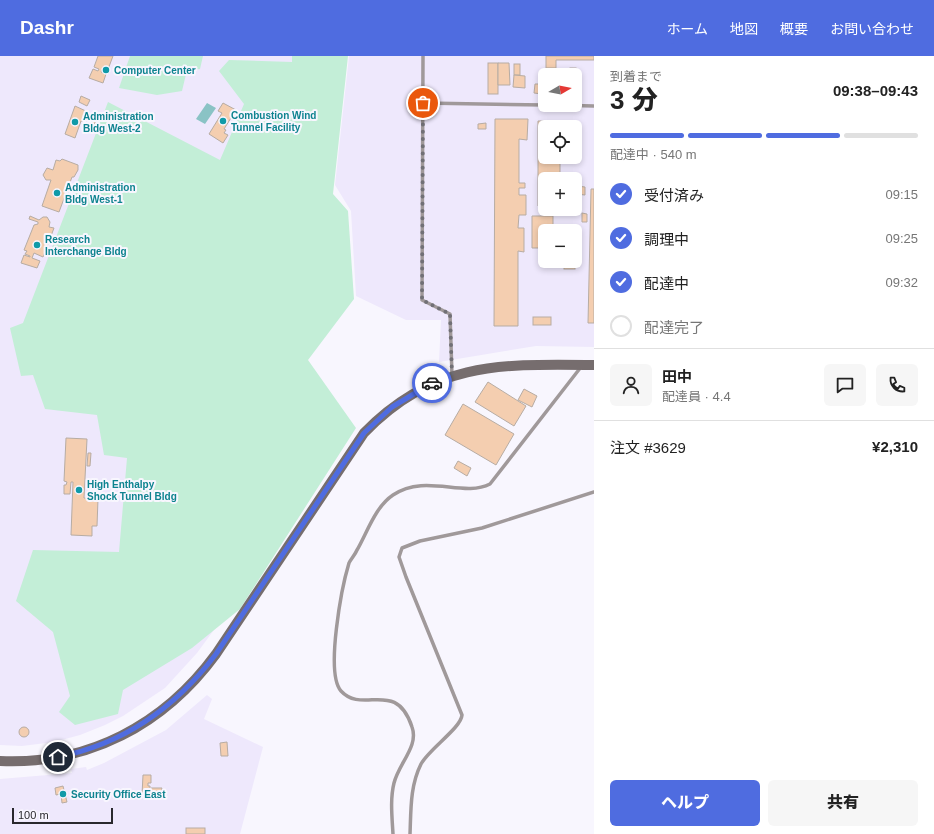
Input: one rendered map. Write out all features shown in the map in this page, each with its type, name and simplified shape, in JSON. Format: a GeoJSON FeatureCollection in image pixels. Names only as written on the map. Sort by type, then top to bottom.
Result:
{"type":"FeatureCollection","features":[{"type":"Feature","properties":{"kind":"street"},"geometry":{"type":"LineString","coordinates":[[0,760],[44,759],[100,746],[137,728],[180,696],[201,674],[216,654],[364,433],[379,418],[408,396],[424,387],[452,376],[481,368],[502,366],[594,365]]}},
{"type":"Feature","properties":{"kind":"lane"},"geometry":{"type":"LineString","coordinates":[[423,56],[422,300],[450,314],[452,376]]}},
{"type":"Feature","properties":{"kind":"lane"},"geometry":{"type":"LineString","coordinates":[[423,103],[538,105]]}},
{"type":"Feature","properties":{"kind":"lane"},"geometry":{"type":"LineString","coordinates":[[582,106],[594,106]]}},
{"type":"Feature","properties":{"kind":"lane"},"geometry":{"type":"LineString","coordinates":[[393,834],[391,809],[394,785],[397,771],[410,753],[413,743],[413,729],[407,714],[401,706],[381,699],[354,699],[340,690],[335,672],[335,643],[338,619],[350,562],[383,503],[393,495],[404,489],[425,486],[440,485],[473,489],[481,488],[490,484],[582,365]]}},
{"type":"Feature","properties":{"kind":"lane"},"geometry":{"type":"LineString","coordinates":[[410,834],[414,782],[422,763],[442,739],[460,723],[462,715],[406,577],[399,557],[402,548],[420,541],[482,528],[594,492]]}},
{"type":"Feature","properties":{"kind":"shaded area"},"geometry":{"type":"Polygon","coordinates":[[[0,56],[331,56],[328,291],[219,623],[197,653],[165,688],[123,716],[80,735],[54,742],[22,746],[0,745],[0,56]]]}},
{"type":"Feature","properties":{"kind":"shaded area"},"geometry":{"type":"Polygon","coordinates":[[[349,56],[594,56],[594,347],[536,346],[439,362],[441,320],[406,320],[356,296],[351,211],[335,185],[349,56]]]}},
{"type":"Feature","properties":{"kind":"shaded area"},"geometry":{"type":"Polygon","coordinates":[[[207,695],[212,699],[204,719],[263,747],[240,834],[0,834],[0,779],[72,773],[71,769],[86,767],[87,770],[104,763],[166,730],[207,695]]]}},
{"type":"Feature","properties":{"kind":"green space"},"geometry":{"type":"Polygon","coordinates":[[[130,56],[203,56],[200,69],[187,70],[182,91],[157,95],[119,88],[130,56]]]}},
{"type":"Feature","properties":{"kind":"green space"},"geometry":{"type":"Polygon","coordinates":[[[292,56],[348,56],[333,194],[348,211],[354,299],[308,360],[356,428],[240,609],[192,648],[123,690],[118,714],[75,725],[59,712],[70,696],[53,632],[16,601],[33,550],[119,552],[127,458],[104,455],[97,415],[45,409],[33,375],[21,376],[10,328],[23,323],[108,102],[220,160],[244,104],[219,71],[229,60],[292,62],[292,56]]]}},
{"type":"Feature","properties":{"kind":"water"},"geometry":{"type":"Polygon","coordinates":[[[207,103],[216,108],[205,124],[196,119],[207,103]]]}},
{"type":"Feature","properties":{"kind":"building","name":"Computer Center"},"geometry":{"type":"Polygon","coordinates":[[[98,56],[113,56],[107,72],[102,70],[101,72],[106,74],[103,83],[89,78],[93,69],[98,71],[99,69],[94,67],[98,56]]]}},
{"type":"Feature","properties":{"kind":"building"},"geometry":{"type":"Polygon","coordinates":[[[546,56],[594,56],[594,60],[556,60],[556,68],[546,68],[546,56]]]}},
{"type":"Feature","properties":{"kind":"building"},"geometry":{"type":"Polygon","coordinates":[[[488,63],[498,63],[498,94],[488,94],[488,63]]]}},
{"type":"Feature","properties":{"kind":"building"},"geometry":{"type":"Polygon","coordinates":[[[498,63],[509,63],[510,85],[498,85],[498,63]]]}},
{"type":"Feature","properties":{"kind":"building"},"geometry":{"type":"Polygon","coordinates":[[[514,64],[520,64],[520,75],[514,75],[514,64]]]}},
{"type":"Feature","properties":{"kind":"building"},"geometry":{"type":"Polygon","coordinates":[[[514,75],[525,76],[525,88],[513,87],[514,75]]]}},
{"type":"Feature","properties":{"kind":"building"},"geometry":{"type":"Polygon","coordinates":[[[535,84],[538,84],[538,94],[534,93],[535,84]]]}},
{"type":"Feature","properties":{"kind":"building"},"geometry":{"type":"Polygon","coordinates":[[[81,96],[90,100],[87,106],[79,102],[81,96]]]}},
{"type":"Feature","properties":{"kind":"building","name":"Combustion Wind Tunnel Facility"},"geometry":{"type":"Polygon","coordinates":[[[223,103],[236,110],[224,129],[226,130],[224,133],[228,135],[223,143],[209,134],[222,113],[218,111],[223,103]]]}},
{"type":"Feature","properties":{"kind":"building","name":"Administration Bldg West-2"},"geometry":{"type":"Polygon","coordinates":[[[75,106],[88,112],[84,122],[81,121],[75,138],[65,134],[75,106]]]}},
{"type":"Feature","properties":{"kind":"building"},"geometry":{"type":"Polygon","coordinates":[[[95,114],[99,116],[93,126],[91,125],[95,114]]]}},
{"type":"Feature","properties":{"kind":"building"},"geometry":{"type":"Polygon","coordinates":[[[495,119],[528,119],[527,140],[519,139],[519,183],[525,183],[525,188],[519,188],[519,195],[526,195],[526,215],[519,215],[518,228],[524,228],[524,252],[518,251],[518,326],[494,326],[495,119]]]}},
{"type":"Feature","properties":{"kind":"building"},"geometry":{"type":"Polygon","coordinates":[[[486,123],[486,129],[478,129],[478,124],[486,123]]]}},
{"type":"Feature","properties":{"kind":"building","name":"Administration Bldg West-1"},"geometry":{"type":"Polygon","coordinates":[[[62,159],[78,165],[78,170],[74,177],[72,177],[59,212],[42,206],[51,180],[46,180],[43,175],[47,168],[53,170],[56,160],[60,161],[62,159]]]}},
{"type":"Feature","properties":{"kind":"building"},"geometry":{"type":"Polygon","coordinates":[[[538,164],[560,164],[560,172],[538,172],[538,164]]]}},
{"type":"Feature","properties":{"kind":"building"},"geometry":{"type":"Polygon","coordinates":[[[582,187],[585,187],[585,195],[582,195],[582,187]]]}},
{"type":"Feature","properties":{"kind":"building"},"geometry":{"type":"Polygon","coordinates":[[[591,189],[594,189],[594,323],[588,323],[591,189]]]}},
{"type":"Feature","properties":{"kind":"building"},"geometry":{"type":"Polygon","coordinates":[[[582,213],[587,214],[587,222],[582,222],[582,213]]]}},
{"type":"Feature","properties":{"kind":"building","name":"Research Interchange Bldg"},"geometry":{"type":"Polygon","coordinates":[[[30,216],[39,220],[43,217],[47,217],[50,222],[49,227],[54,228],[43,257],[34,253],[32,258],[40,261],[37,268],[21,263],[24,255],[30,257],[25,254],[27,251],[24,250],[34,225],[38,224],[38,222],[29,219],[30,216]]]}},
{"type":"Feature","properties":{"kind":"building"},"geometry":{"type":"Polygon","coordinates":[[[532,216],[553,216],[553,224],[538,224],[538,248],[532,248],[532,216]]]}},
{"type":"Feature","properties":{"kind":"building"},"geometry":{"type":"Polygon","coordinates":[[[564,268],[575,268],[575,269],[564,268]]]}},
{"type":"Feature","properties":{"kind":"building"},"geometry":{"type":"Polygon","coordinates":[[[533,317],[551,317],[551,325],[533,325],[533,317]]]}},
{"type":"Feature","properties":{"kind":"building"},"geometry":{"type":"Polygon","coordinates":[[[488,382],[526,406],[514,426],[475,402],[488,382]]]}},
{"type":"Feature","properties":{"kind":"building"},"geometry":{"type":"Polygon","coordinates":[[[524,389],[537,396],[532,407],[518,400],[524,389]]]}},
{"type":"Feature","properties":{"kind":"building"},"geometry":{"type":"Polygon","coordinates":[[[463,404],[514,434],[496,465],[445,435],[463,404]]]}},
{"type":"Feature","properties":{"kind":"building","name":"High Enthalpy Shock Tunnel Bldg"},"geometry":{"type":"Polygon","coordinates":[[[66,438],[87,439],[84,498],[98,499],[97,526],[92,526],[92,536],[71,535],[73,482],[71,482],[70,494],[64,494],[64,485],[66,485],[67,482],[64,481],[66,438]]]}},
{"type":"Feature","properties":{"kind":"building"},"geometry":{"type":"Polygon","coordinates":[[[88,453],[91,453],[90,466],[87,466],[88,453]]]}},
{"type":"Feature","properties":{"kind":"building"},"geometry":{"type":"Polygon","coordinates":[[[458,461],[471,468],[467,476],[454,468],[458,461]]]}},
{"type":"Feature","properties":{"kind":"building"},"geometry":{"type":"Polygon","coordinates":[[[22,727],[26,727],[28,728],[28,736],[22,737],[19,734],[19,730],[22,727]]]}},
{"type":"Feature","properties":{"kind":"building"},"geometry":{"type":"Polygon","coordinates":[[[227,742],[228,756],[221,756],[220,743],[227,742]]]}},
{"type":"Feature","properties":{"kind":"building"},"geometry":{"type":"Polygon","coordinates":[[[143,775],[151,775],[151,783],[148,783],[148,786],[150,786],[150,795],[142,795],[143,775]]]}},
{"type":"Feature","properties":{"kind":"building","name":"Security Office East"},"geometry":{"type":"Polygon","coordinates":[[[63,786],[67,802],[62,803],[61,794],[56,795],[55,788],[63,786]]]}},
{"type":"Feature","properties":{"kind":"building"},"geometry":{"type":"Polygon","coordinates":[[[151,788],[162,788],[161,795],[151,794],[151,788]]]}},
{"type":"Feature","properties":{"kind":"building"},"geometry":{"type":"Polygon","coordinates":[[[186,828],[205,828],[205,834],[186,834],[186,828]]]}},
{"type":"Feature","properties":{"kind":"way so far"},"geometry":{"type":"LineString","coordinates":[[423,103],[422,300],[450,314],[452,376],[432,383]]}},
{"type":"Feature","properties":{"kind":"place","name":"Computer Center"},"geometry":{"type":"Point","coordinates":[106,70]}},
{"type":"Feature","properties":{"kind":"place","name":"Combustion Wind Tunnel Facility"},"geometry":{"type":"Point","coordinates":[223,121]}},
{"type":"Feature","properties":{"kind":"place","name":"Administration Bldg West-2"},"geometry":{"type":"Point","coordinates":[75,122]}},
{"type":"Feature","properties":{"kind":"place","name":"Administration Bldg West-1"},"geometry":{"type":"Point","coordinates":[57,193]}},
{"type":"Feature","properties":{"kind":"place","name":"Research Interchange Bldg"},"geometry":{"type":"Point","coordinates":[37,245]}},
{"type":"Feature","properties":{"kind":"place","name":"High Enthalpy Shock Tunnel Bldg"},"geometry":{"type":"Point","coordinates":[79,490]}},
{"type":"Feature","properties":{"kind":"place","name":"Security Office East"},"geometry":{"type":"Point","coordinates":[63,794]}},
{"type":"Feature","properties":{"kind":"route"},"geometry":{"type":"LineString","coordinates":[[58,757],[100,746],[120,737],[137,728],[180,696],[201,674],[216,654],[364,433],[392,407],[408,396],[432,383]]}}]}
